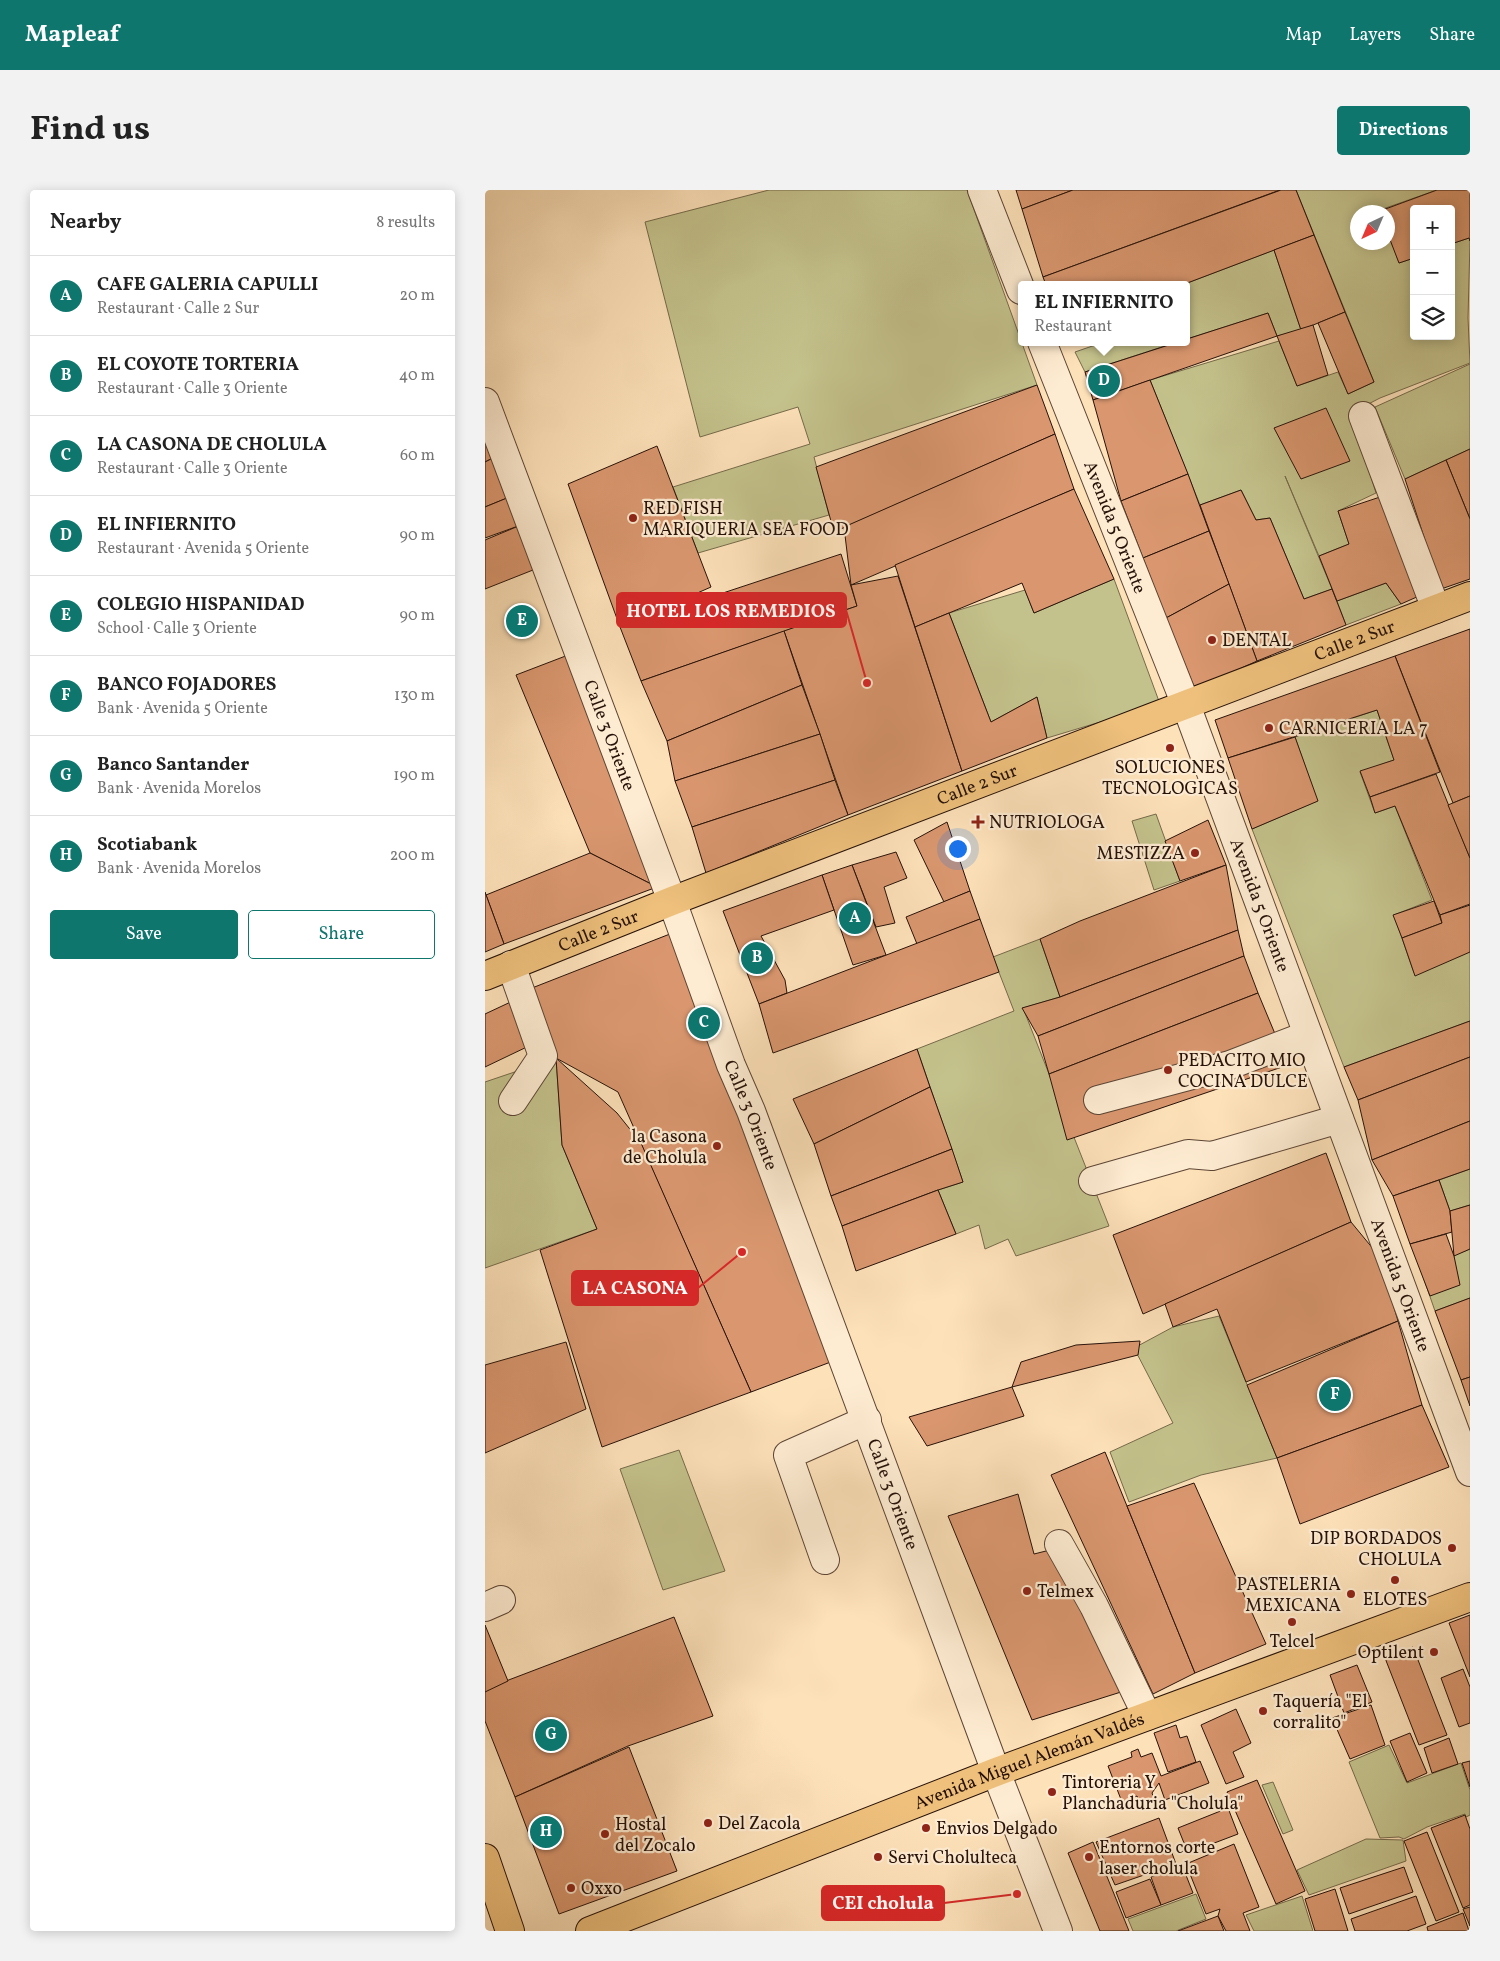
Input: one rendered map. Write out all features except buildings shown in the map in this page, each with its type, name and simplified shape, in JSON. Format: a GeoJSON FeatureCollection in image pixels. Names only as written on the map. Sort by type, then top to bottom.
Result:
{"type":"FeatureCollection","features":[{"type":"Feature","properties":{"kind":"main road","name":"Calle 2 Sur"},"geometry":{"type":"LineString","coordinates":[[485,976],[672,901],[1470,596]]}},
{"type":"Feature","properties":{"kind":"main road","name":"Avenida Miguel Alemán Valdés"},"geometry":{"type":"LineString","coordinates":[[590,1931],[996,1772],[1470,1597]]}},
{"type":"Feature","properties":{"kind":"main road"},"geometry":{"type":"LineString","coordinates":[[485,1858],[510,1931]]}},
{"type":"Feature","properties":{"kind":"street"},"geometry":{"type":"LineString","coordinates":[[982,190],[1018,282]]}},
{"type":"Feature","properties":{"kind":"street","name":"Avenida 5 Oriente"},"geometry":{"type":"LineString","coordinates":[[1044,346],[1186,705],[1470,1472]]}},
{"type":"Feature","properties":{"kind":"street","name":"Calle 3 Oriente"},"geometry":{"type":"LineString","coordinates":[[485,402],[731,1064],[751,1111],[867,1420],[996,1772],[1058,1931]]}},
{"type":"Feature","properties":{"kind":"street"},"geometry":{"type":"LineString","coordinates":[[1363,416],[1436,609]]}},
{"type":"Feature","properties":{"kind":"street"},"geometry":{"type":"LineString","coordinates":[[511,965],[543,1056],[513,1100]]}},
{"type":"Feature","properties":{"kind":"street"},"geometry":{"type":"LineString","coordinates":[[1098,1100],[1230,1065],[1308,1035]]}},
{"type":"Feature","properties":{"kind":"street"},"geometry":{"type":"LineString","coordinates":[[1093,1181],[1188,1154],[1212,1156],[1339,1119]]}},
{"type":"Feature","properties":{"kind":"street"},"geometry":{"type":"LineString","coordinates":[[825,1560],[789,1455],[867,1420]]}},
{"type":"Feature","properties":{"kind":"street"},"geometry":{"type":"LineString","coordinates":[[1059,1544],[1094,1606],[1147,1716]]}},
{"type":"Feature","properties":{"kind":"shaded area"},"geometry":{"type":"Polygon","coordinates":[[[769,190],[967,190],[1018,332],[1018,346],[1023,346],[1037,385],[814,457],[829,515],[698,553],[673,487],[810,444],[798,407],[700,437],[645,222],[769,190]]]}},
{"type":"Feature","properties":{"kind":"shaded area"},"geometry":{"type":"Polygon","coordinates":[[[1296,190],[1437,190],[1394,205],[1350,205],[1350,250],[1394,250],[1399,263],[1410,259],[1410,340],[1455,340],[1455,243],[1469,238],[1470,241],[1468,318],[1470,363],[1380,398],[1351,413],[1376,493],[1338,511],[1349,544],[1319,556],[1285,476],[1332,589],[1304,599],[1270,518],[1256,520],[1241,490],[1200,505],[1150,380],[1279,341],[1297,386],[1338,372],[1348,394],[1374,382],[1296,190]]]}},
{"type":"Feature","properties":{"kind":"shaded area"},"geometry":{"type":"Polygon","coordinates":[[[1274,250],[1301,330],[1277,336],[1268,313],[1190,338],[1190,282],[1274,250]]]}},
{"type":"Feature","properties":{"kind":"shaded area"},"geometry":{"type":"Polygon","coordinates":[[[1092,346],[1165,346],[1085,372],[1075,352],[1092,346]]]}},
{"type":"Feature","properties":{"kind":"shaded area"},"geometry":{"type":"Polygon","coordinates":[[[1470,364],[1470,449],[1405,479],[1375,407],[1470,364]]]}},
{"type":"Feature","properties":{"kind":"shaded area"},"geometry":{"type":"Polygon","coordinates":[[[1114,579],[1160,704],[1047,738],[1037,697],[991,722],[949,613],[1025,590],[1034,613],[1114,579]]]}},
{"type":"Feature","properties":{"kind":"shaded area"},"geometry":{"type":"Polygon","coordinates":[[[1386,583],[1401,604],[1346,625],[1337,601],[1386,583]]]}},
{"type":"Feature","properties":{"kind":"shaded area"},"geometry":{"type":"Polygon","coordinates":[[[1377,710],[1394,760],[1360,772],[1375,813],[1395,806],[1432,900],[1394,915],[1414,973],[1470,950],[1470,1021],[1344,1067],[1252,829],[1317,801],[1295,737],[1377,710]]]}},
{"type":"Feature","properties":{"kind":"shaded area"},"geometry":{"type":"Polygon","coordinates":[[[1156,814],[1180,881],[1154,890],[1132,821],[1156,814]]]}},
{"type":"Feature","properties":{"kind":"shaded area"},"geometry":{"type":"Polygon","coordinates":[[[1040,939],[1060,997],[1023,1008],[1109,1226],[1016,1256],[1008,1239],[985,1249],[979,1225],[956,1234],[938,1190],[963,1182],[917,1049],[1014,1011],[993,957],[1040,939]]]}},
{"type":"Feature","properties":{"kind":"shaded area"},"geometry":{"type":"Polygon","coordinates":[[[556,1058],[562,1145],[597,1229],[485,1268],[485,1082],[556,1058]]]}},
{"type":"Feature","properties":{"kind":"shaded area"},"geometry":{"type":"Polygon","coordinates":[[[1470,1169],[1470,1205],[1450,1211],[1439,1180],[1470,1169]]]}},
{"type":"Feature","properties":{"kind":"shaded area"},"geometry":{"type":"Polygon","coordinates":[[[1470,1249],[1470,1298],[1435,1311],[1420,1268],[1470,1249]]]}},
{"type":"Feature","properties":{"kind":"shaded area"},"geometry":{"type":"Polygon","coordinates":[[[1219,1316],[1277,1458],[1201,1475],[1129,1502],[1110,1452],[1173,1423],[1134,1348],[1173,1327],[1219,1316]]]}},
{"type":"Feature","properties":{"kind":"shaded area"},"geometry":{"type":"Polygon","coordinates":[[[679,1450],[725,1571],[663,1590],[620,1469],[679,1450]]]}},
{"type":"Feature","properties":{"kind":"shaded area"},"geometry":{"type":"Polygon","coordinates":[[[1389,1745],[1407,1783],[1461,1763],[1470,1790],[1470,1815],[1466,1817],[1465,1814],[1427,1827],[1404,1839],[1399,1837],[1380,1838],[1349,1762],[1389,1745]]]}},
{"type":"Feature","properties":{"kind":"shaded area"},"geometry":{"type":"Polygon","coordinates":[[[1273,1782],[1293,1830],[1283,1834],[1262,1785],[1273,1782]]]}},
{"type":"Feature","properties":{"kind":"shaded area"},"geometry":{"type":"Polygon","coordinates":[[[1366,1839],[1403,1840],[1406,1861],[1309,1895],[1297,1870],[1366,1839]]]}},
{"type":"Feature","properties":{"kind":"shaded area"},"geometry":{"type":"Polygon","coordinates":[[[1196,1894],[1206,1919],[1176,1931],[1133,1931],[1128,1919],[1196,1894]]]}},
{"type":"Feature","properties":{"kind":"shaded area"},"geometry":{"type":"Polygon","coordinates":[[[1302,1896],[1313,1931],[1254,1931],[1246,1915],[1302,1896]]]}},
{"type":"Feature","properties":{"kind":"place","name":"EL INFIERNITO"},"geometry":{"type":"Point","coordinates":[1104,381]}},
{"type":"Feature","properties":{"kind":"place","name":"RED FISH MARIQUERIA SEA FOOD"},"geometry":{"type":"Point","coordinates":[633,518]}},
{"type":"Feature","properties":{"kind":"place","name":"COLEGIO HISPANIDAD"},"geometry":{"type":"Point","coordinates":[522,621]}},
{"type":"Feature","properties":{"kind":"place","name":"DENTAL"},"geometry":{"type":"Point","coordinates":[1212,640]}},
{"type":"Feature","properties":{"kind":"place","name":"HOTEL LOS REMEDIOS"},"geometry":{"type":"Point","coordinates":[867,683]}},
{"type":"Feature","properties":{"kind":"place","name":"CARNICERIA LA 7"},"geometry":{"type":"Point","coordinates":[1269,728]}},
{"type":"Feature","properties":{"kind":"place","name":"SOLUCIONES TECNOLOGICAS"},"geometry":{"type":"Point","coordinates":[1170,748]}},
{"type":"Feature","properties":{"kind":"place","name":"NUTRIOLOGA"},"geometry":{"type":"Point","coordinates":[978,822]}},
{"type":"Feature","properties":{"kind":"place","name":"MESTIZZA"},"geometry":{"type":"Point","coordinates":[1195,853]}},
{"type":"Feature","properties":{"kind":"place","name":"CAFE GALERIA CAPULLI"},"geometry":{"type":"Point","coordinates":[855,918]}},
{"type":"Feature","properties":{"kind":"place","name":"EL COYOTE TORTERIA"},"geometry":{"type":"Point","coordinates":[757,958]}},
{"type":"Feature","properties":{"kind":"place","name":"LA CASONA DE CHOLULA"},"geometry":{"type":"Point","coordinates":[704,1023]}},
{"type":"Feature","properties":{"kind":"place","name":"PEDACITO MIO COCINA DULCE"},"geometry":{"type":"Point","coordinates":[1168,1070]}},
{"type":"Feature","properties":{"kind":"place","name":"la Casona de Cholula"},"geometry":{"type":"Point","coordinates":[717,1146]}},
{"type":"Feature","properties":{"kind":"place","name":"LA CASONA"},"geometry":{"type":"Point","coordinates":[742,1252]}},
{"type":"Feature","properties":{"kind":"place","name":"BANCO FOJADORES"},"geometry":{"type":"Point","coordinates":[1335,1395]}},
{"type":"Feature","properties":{"kind":"place","name":"DIP BORDADOS CHOLULA"},"geometry":{"type":"Point","coordinates":[1452,1548]}},
{"type":"Feature","properties":{"kind":"place","name":"ELOTES"},"geometry":{"type":"Point","coordinates":[1395,1580]}},
{"type":"Feature","properties":{"kind":"place","name":"Telmex"},"geometry":{"type":"Point","coordinates":[1027,1591]}},
{"type":"Feature","properties":{"kind":"place","name":"PASTELERIA MEXICANA"},"geometry":{"type":"Point","coordinates":[1351,1594]}},
{"type":"Feature","properties":{"kind":"place","name":"Telcel"},"geometry":{"type":"Point","coordinates":[1292,1622]}},
{"type":"Feature","properties":{"kind":"place","name":"Optilent"},"geometry":{"type":"Point","coordinates":[1434,1652]}},
{"type":"Feature","properties":{"kind":"place","name":"Taquería \"El corralito\""},"geometry":{"type":"Point","coordinates":[1263,1711]}},
{"type":"Feature","properties":{"kind":"place","name":"Banco Santander"},"geometry":{"type":"Point","coordinates":[551,1735]}},
{"type":"Feature","properties":{"kind":"place","name":"Tintoreria Y Planchaduria \"Cholula\""},"geometry":{"type":"Point","coordinates":[1052,1792]}},
{"type":"Feature","properties":{"kind":"place","name":"Del Zacola"},"geometry":{"type":"Point","coordinates":[708,1823]}},
{"type":"Feature","properties":{"kind":"place","name":"Envios Delgado"},"geometry":{"type":"Point","coordinates":[926,1828]}},
{"type":"Feature","properties":{"kind":"place","name":"Scotiabank"},"geometry":{"type":"Point","coordinates":[546,1832]}},
{"type":"Feature","properties":{"kind":"place","name":"Hostal del Zocalo"},"geometry":{"type":"Point","coordinates":[605,1834]}},
{"type":"Feature","properties":{"kind":"place","name":"Servi Cholulteca"},"geometry":{"type":"Point","coordinates":[878,1857]}},
{"type":"Feature","properties":{"kind":"place","name":"Entornos corte laser cholula"},"geometry":{"type":"Point","coordinates":[1089,1857]}},
{"type":"Feature","properties":{"kind":"place","name":"Oxxo"},"geometry":{"type":"Point","coordinates":[571,1888]}},
{"type":"Feature","properties":{"kind":"place","name":"CEI cholula"},"geometry":{"type":"Point","coordinates":[1017,1894]}}]}
